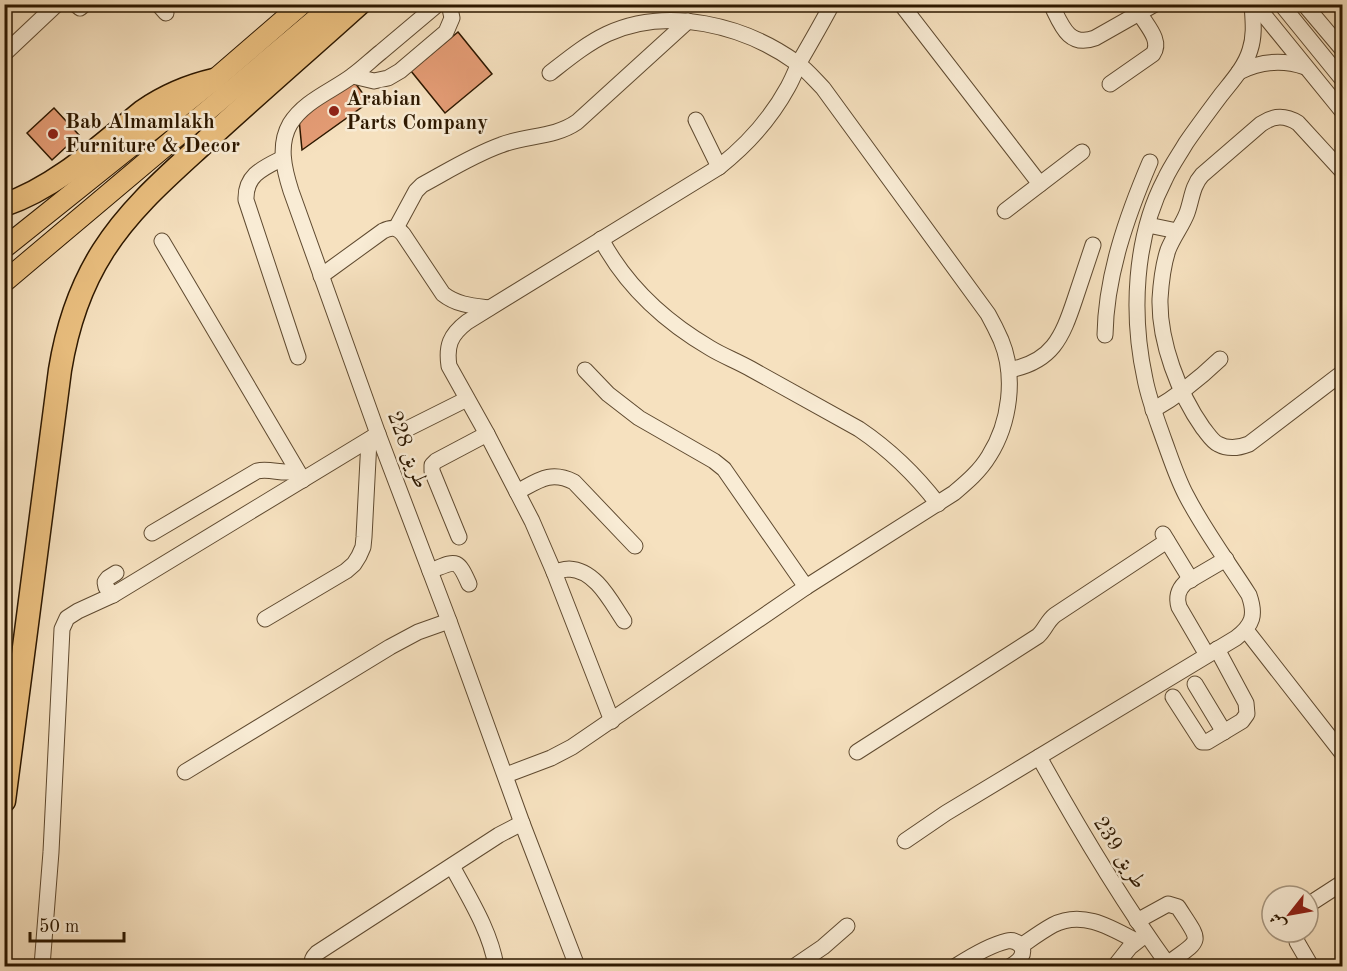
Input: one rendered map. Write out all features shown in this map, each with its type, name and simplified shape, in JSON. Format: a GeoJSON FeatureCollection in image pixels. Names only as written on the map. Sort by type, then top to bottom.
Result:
{"type":"FeatureCollection","features":[{"type":"Feature","properties":{"kind":"highway"},"geometry":{"type":"LineString","coordinates":[[4,801],[60,370],[68,328],[83,288],[115,233],[142,200],[359,4]]}},
{"type":"Feature","properties":{"kind":"highway"},"geometry":{"type":"LineString","coordinates":[[4,205],[35,192],[59,178],[156,102],[184,88],[214,80]]}},
{"type":"Feature","properties":{"kind":"main road"},"geometry":{"type":"LineString","coordinates":[[4,248],[214,80],[302,4]]}},
{"type":"Feature","properties":{"kind":"main road"},"geometry":{"type":"LineString","coordinates":[[4,282],[334,4]]}},
{"type":"Feature","properties":{"kind":"street"},"geometry":{"type":"LineString","coordinates":[[4,54],[57,4]]}},
{"type":"Feature","properties":{"kind":"street"},"geometry":{"type":"LineString","coordinates":[[75,4],[80,8],[85,4]]}},
{"type":"Feature","properties":{"kind":"street","name":"طريق 228"},"geometry":{"type":"LineString","coordinates":[[438,4],[353,75],[296,115],[285,135],[283,158],[291,191],[373,437],[430,571],[577,966]]}},
{"type":"Feature","properties":{"kind":"street"},"geometry":{"type":"LineString","coordinates":[[353,75],[374,81],[388,78],[400,71],[446,32],[452,18],[449,4]]}},
{"type":"Feature","properties":{"kind":"street"},"geometry":{"type":"LineString","coordinates":[[612,721],[554,572],[517,492],[449,366],[449,346],[459,328],[730,158],[772,113],[832,4]]}},
{"type":"Feature","properties":{"kind":"street"},"geometry":{"type":"LineString","coordinates":[[901,4],[1040,184]]}},
{"type":"Feature","properties":{"kind":"street"},"geometry":{"type":"LineString","coordinates":[[1051,4],[1067,34],[1080,41],[1095,38],[1155,4]]}},
{"type":"Feature","properties":{"kind":"street"},"geometry":{"type":"LineString","coordinates":[[1253,4],[1342,111]]}},
{"type":"Feature","properties":{"kind":"street"},"geometry":{"type":"LineString","coordinates":[[905,842],[946,813],[1212,652],[1246,630],[1252,620],[1253,607],[1250,595],[1185,494],[1153,410],[1145,381],[1138,337],[1137,292],[1148,225],[1164,179],[1248,56],[1253,39],[1253,4]]}},
{"type":"Feature","properties":{"kind":"street"},"geometry":{"type":"LineString","coordinates":[[1281,4],[1342,79]]}},
{"type":"Feature","properties":{"kind":"street"},"geometry":{"type":"LineString","coordinates":[[1304,4],[1342,50]]}},
{"type":"Feature","properties":{"kind":"street"},"geometry":{"type":"LineString","coordinates":[[1110,84],[1156,51],[1157,43],[1140,14]]}},
{"type":"Feature","properties":{"kind":"street"},"geometry":{"type":"LineString","coordinates":[[506,775],[572,747],[806,587],[954,494],[971,479],[990,456],[1002,429],[1009,400],[1008,370],[1002,341],[988,314],[823,88],[799,64],[771,46],[741,34],[688,21],[661,21],[633,25],[607,34],[583,47],[550,73]]}},
{"type":"Feature","properties":{"kind":"street"},"geometry":{"type":"LineString","coordinates":[[396,228],[416,191],[422,185],[502,144],[568,128],[688,21]]}},
{"type":"Feature","properties":{"kind":"street"},"geometry":{"type":"LineString","coordinates":[[1239,72],[1257,64],[1276,62],[1305,67]]}},
{"type":"Feature","properties":{"kind":"street"},"geometry":{"type":"LineString","coordinates":[[1342,171],[1298,123],[1283,117],[1268,119],[1197,181],[1186,214],[1168,250],[1160,302],[1163,336],[1183,392],[1212,441],[1222,446],[1235,448],[1249,444],[1342,373]]}},
{"type":"Feature","properties":{"kind":"street"},"geometry":{"type":"LineString","coordinates":[[696,120],[718,167]]}},
{"type":"Feature","properties":{"kind":"street"},"geometry":{"type":"LineString","coordinates":[[1005,211],[1082,153]]}},
{"type":"Feature","properties":{"kind":"street"},"geometry":{"type":"LineString","coordinates":[[283,158],[264,167],[252,178],[246,192],[246,200],[298,357]]}},
{"type":"Feature","properties":{"kind":"street"},"geometry":{"type":"LineString","coordinates":[[1105,335],[1108,296],[1115,266],[1128,217],[1150,162]]}},
{"type":"Feature","properties":{"kind":"street"},"geometry":{"type":"LineString","coordinates":[[1148,225],[1177,231]]}},
{"type":"Feature","properties":{"kind":"street"},"geometry":{"type":"LineString","coordinates":[[321,276],[383,231],[396,228],[404,234],[444,294],[458,303],[489,308]]}},
{"type":"Feature","properties":{"kind":"street"},"geometry":{"type":"LineString","coordinates":[[601,239],[630,283],[678,327],[712,349],[874,439],[902,462],[938,504]]}},
{"type":"Feature","properties":{"kind":"street"},"geometry":{"type":"LineString","coordinates":[[162,241],[300,475]]}},
{"type":"Feature","properties":{"kind":"street"},"geometry":{"type":"LineString","coordinates":[[1008,370],[1031,364],[1057,342],[1068,322],[1093,245]]}},
{"type":"Feature","properties":{"kind":"street"},"geometry":{"type":"LineString","coordinates":[[1115,266],[1139,269]]}},
{"type":"Feature","properties":{"kind":"street"},"geometry":{"type":"LineString","coordinates":[[1153,410],[1183,392],[1220,359]]}},
{"type":"Feature","properties":{"kind":"street"},"geometry":{"type":"LineString","coordinates":[[585,370],[608,394],[639,418],[724,469],[806,587]]}},
{"type":"Feature","properties":{"kind":"street"},"geometry":{"type":"LineString","coordinates":[[404,431],[467,399]]}},
{"type":"Feature","properties":{"kind":"street"},"geometry":{"type":"LineString","coordinates":[[459,537],[432,471],[432,465],[487,434]]}},
{"type":"Feature","properties":{"kind":"street"},"geometry":{"type":"LineString","coordinates":[[42,966],[51,852],[62,629],[67,618],[113,595],[300,475],[373,437]]}},
{"type":"Feature","properties":{"kind":"street"},"geometry":{"type":"LineString","coordinates":[[265,619],[338,576],[354,564],[359,556],[363,547],[373,437]]}},
{"type":"Feature","properties":{"kind":"street"},"geometry":{"type":"LineString","coordinates":[[152,533],[257,471],[269,470],[300,475]]}},
{"type":"Feature","properties":{"kind":"street"},"geometry":{"type":"LineString","coordinates":[[517,492],[546,478],[562,476],[574,482],[635,546]]}},
{"type":"Feature","properties":{"kind":"street"},"geometry":{"type":"LineString","coordinates":[[857,752],[1038,636],[1055,615],[1165,537],[1191,580]]}},
{"type":"Feature","properties":{"kind":"street"},"geometry":{"type":"LineString","coordinates":[[1173,697],[1200,741],[1207,742],[1242,721],[1246,714],[1247,706],[1177,602],[1180,589],[1185,584],[1226,559]]}},
{"type":"Feature","properties":{"kind":"street"},"geometry":{"type":"LineString","coordinates":[[430,571],[455,563],[461,568],[468,584]]}},
{"type":"Feature","properties":{"kind":"street"},"geometry":{"type":"LineString","coordinates":[[554,572],[568,569],[581,571],[592,578],[624,621]]}},
{"type":"Feature","properties":{"kind":"street"},"geometry":{"type":"LineString","coordinates":[[113,595],[105,582],[116,573]]}},
{"type":"Feature","properties":{"kind":"street"},"geometry":{"type":"LineString","coordinates":[[184,772],[390,646],[418,632],[449,621]]}},
{"type":"Feature","properties":{"kind":"street"},"geometry":{"type":"LineString","coordinates":[[1246,630],[1342,753]]}},
{"type":"Feature","properties":{"kind":"street"},"geometry":{"type":"LineString","coordinates":[[1195,684],[1224,732]]}},
{"type":"Feature","properties":{"kind":"street","name":"طريق 239"},"geometry":{"type":"LineString","coordinates":[[1040,757],[1070,813],[1137,921],[1141,938],[1168,965]]}},
{"type":"Feature","properties":{"kind":"street"},"geometry":{"type":"LineString","coordinates":[[313,966],[313,957],[317,953],[503,832],[522,823]]}},
{"type":"Feature","properties":{"kind":"street"},"geometry":{"type":"LineString","coordinates":[[452,866],[485,928],[496,966]]}},
{"type":"Feature","properties":{"kind":"street"},"geometry":{"type":"LineString","coordinates":[[1320,897],[1342,883]]}},
{"type":"Feature","properties":{"kind":"street"},"geometry":{"type":"LineString","coordinates":[[1137,921],[1168,904],[1178,907],[1196,934],[1196,941],[1168,965]]}},
{"type":"Feature","properties":{"kind":"street"},"geometry":{"type":"LineString","coordinates":[[1021,946],[1053,925],[1073,919],[1094,921],[1141,938],[1124,953],[1115,966]]}},
{"type":"Feature","properties":{"kind":"street"},"geometry":{"type":"LineString","coordinates":[[795,966],[823,947],[847,926]]}},
{"type":"Feature","properties":{"kind":"street"},"geometry":{"type":"LineString","coordinates":[[956,966],[978,953],[1010,940],[1016,941],[1023,952],[1021,958],[1011,966]]}},
{"type":"Feature","properties":{"kind":"street"},"geometry":{"type":"LineString","coordinates":[[1298,944],[1311,966]]}},
{"type":"Feature","properties":{"kind":"building"},"geometry":{"type":"Polygon","coordinates":[[[1329,4],[1342,4],[1342,21],[1329,4]]]}},
{"type":"Feature","properties":{"kind":"building"},"geometry":{"type":"Polygon","coordinates":[[[458,32],[492,74],[445,113],[411,71],[458,32]]]}},
{"type":"Feature","properties":{"kind":"building","name":"Arabian Parts Company"},"geometry":{"type":"Polygon","coordinates":[[[353,80],[369,102],[302,150],[299,119],[353,80]]]}},
{"type":"Feature","properties":{"kind":"building","name":"Bab Almamlakh Furniture & Decor"},"geometry":{"type":"Polygon","coordinates":[[[54,108],[79,135],[52,160],[27,133],[54,108]]]}},
{"type":"Feature","properties":{"kind":"place","name":"Arabian Parts Company"},"geometry":{"type":"Point","coordinates":[334,111]}},
{"type":"Feature","properties":{"kind":"place","name":"Bab Almamlakh Furniture & Decor"},"geometry":{"type":"Point","coordinates":[53,134]}}]}
